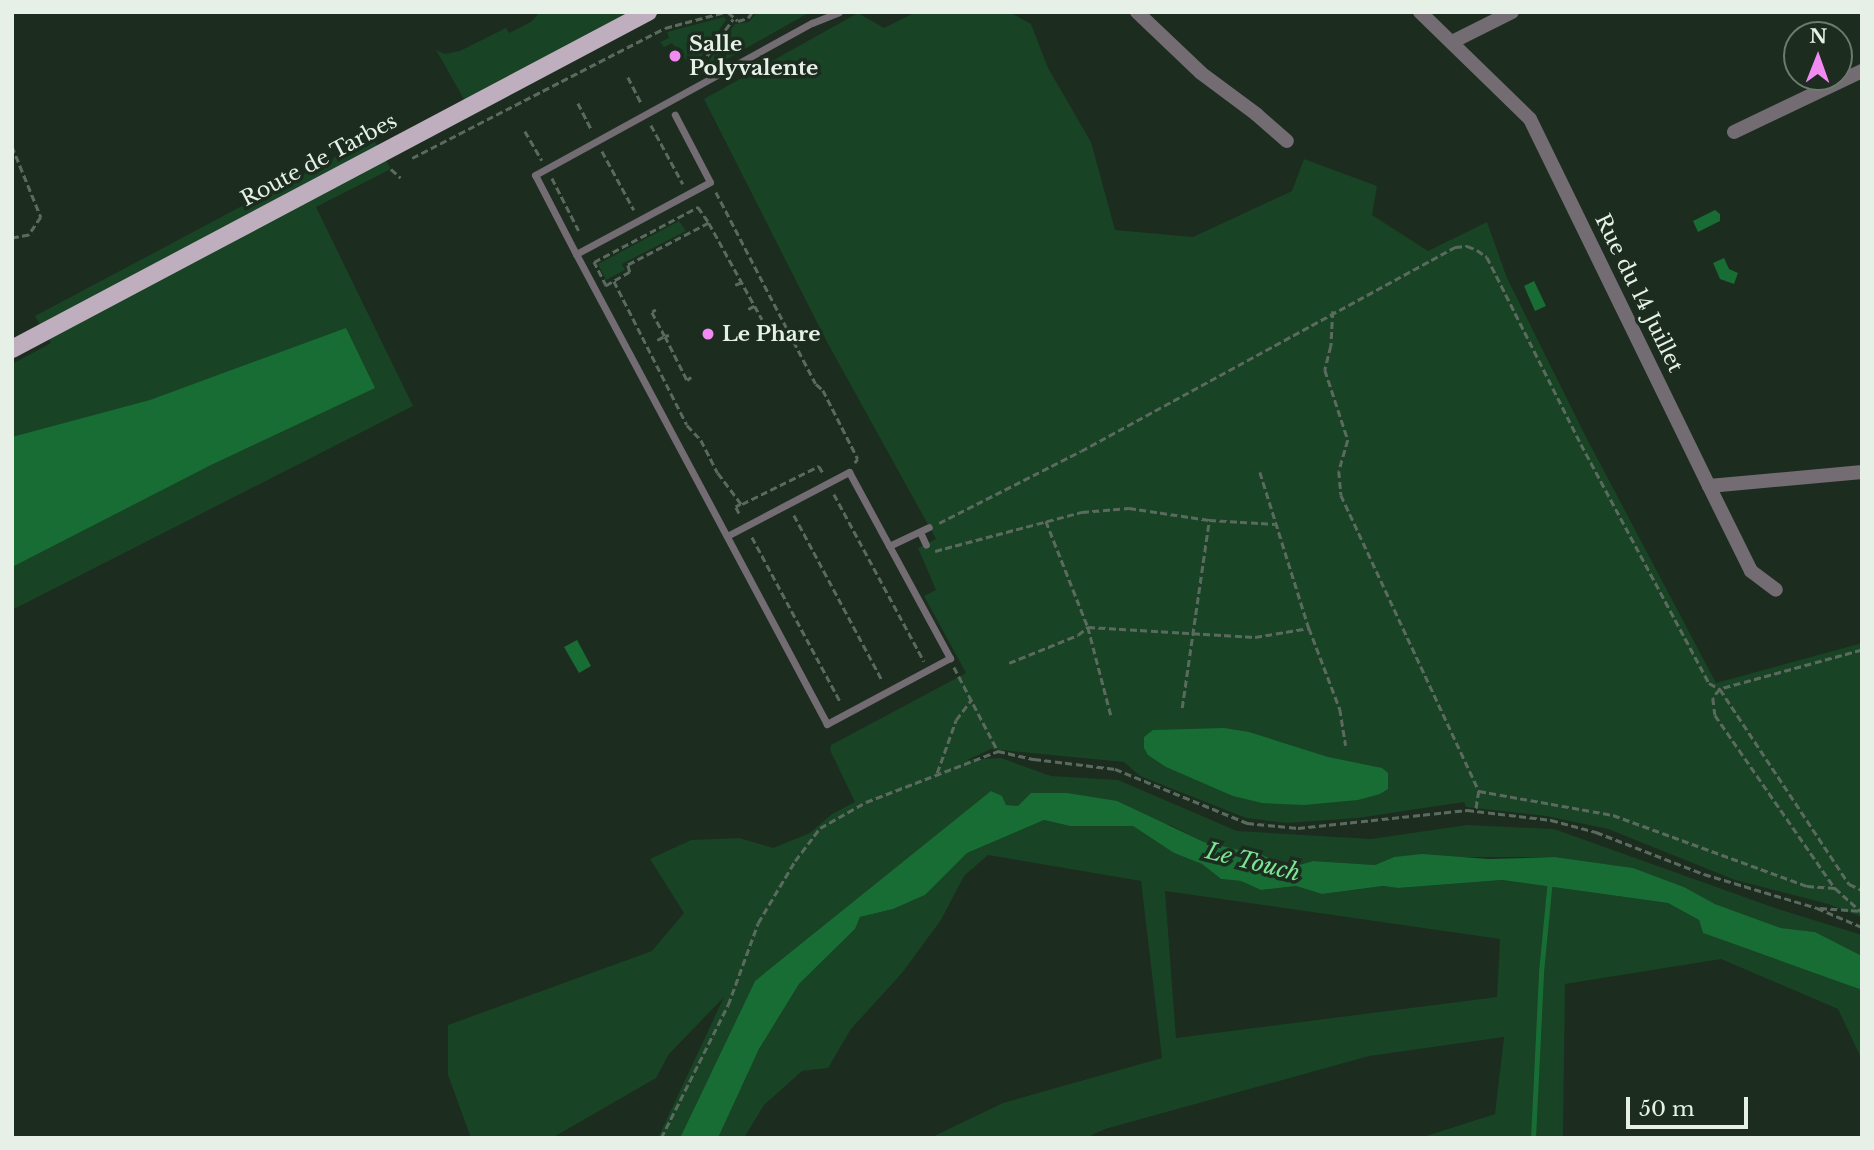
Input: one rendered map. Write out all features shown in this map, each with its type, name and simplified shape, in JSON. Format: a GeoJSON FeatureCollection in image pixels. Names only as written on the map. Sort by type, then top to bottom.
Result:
{"type":"FeatureCollection","features":[{"type":"Feature","properties":{"kind":"main road","name":"Route de Tarbes"},"geometry":{"type":"LineString","coordinates":[[12,349],[648,12]]}},
{"type":"Feature","properties":{"kind":"street"},"geometry":{"type":"LineString","coordinates":[[1137,12],[1201,73],[1287,141]]}},
{"type":"Feature","properties":{"kind":"street","name":"Rue du 14 Juillet"},"geometry":{"type":"LineString","coordinates":[[1420,12],[1523,111],[1536,129],[1751,571],[1776,590]]}},
{"type":"Feature","properties":{"kind":"street"},"geometry":{"type":"LineString","coordinates":[[1452,42],[1513,12]]}},
{"type":"Feature","properties":{"kind":"street"},"geometry":{"type":"LineString","coordinates":[[1734,132],[1862,71]]}},
{"type":"Feature","properties":{"kind":"street"},"geometry":{"type":"LineString","coordinates":[[1709,486],[1862,472]]}},
{"type":"Feature","properties":{"kind":"lane"},"geometry":{"type":"LineString","coordinates":[[812,23],[818,12]]}},
{"type":"Feature","properties":{"kind":"lane"},"geometry":{"type":"LineString","coordinates":[[727,536],[849,472],[950,658],[827,724],[576,254],[535,175],[647,116],[812,23],[839,12]]}},
{"type":"Feature","properties":{"kind":"lane"},"geometry":{"type":"LineString","coordinates":[[576,254],[710,182],[675,115]]}},
{"type":"Feature","properties":{"kind":"lane"},"geometry":{"type":"LineString","coordinates":[[890,546],[929,527]]}},
{"type":"Feature","properties":{"kind":"lane"},"geometry":{"type":"LineString","coordinates":[[919,532],[926,545]]}},
{"type":"Feature","properties":{"kind":"path"},"geometry":{"type":"LineString","coordinates":[[404,162],[665,28],[727,12],[733,19],[743,20],[752,12]]}},
{"type":"Feature","properties":{"kind":"path"},"geometry":{"type":"LineString","coordinates":[[695,89],[693,75],[733,19]]}},
{"type":"Feature","properties":{"kind":"path"},"geometry":{"type":"LineString","coordinates":[[628,77],[688,194],[709,223],[762,319]]}},
{"type":"Feature","properties":{"kind":"path"},"geometry":{"type":"LineString","coordinates":[[578,103],[639,220]]}},
{"type":"Feature","properties":{"kind":"path"},"geometry":{"type":"LineString","coordinates":[[12,146],[41,216],[29,235],[12,238]]}},
{"type":"Feature","properties":{"kind":"path"},"geometry":{"type":"LineString","coordinates":[[381,153],[401,178]]}},
{"type":"Feature","properties":{"kind":"path"},"geometry":{"type":"LineString","coordinates":[[710,182],[858,459],[849,472]]}},
{"type":"Feature","properties":{"kind":"path"},"geometry":{"type":"LineString","coordinates":[[698,207],[594,262],[606,286],[630,272],[628,265],[709,223]]}},
{"type":"Feature","properties":{"kind":"path"},"geometry":{"type":"LineString","coordinates":[[929,527],[1081,451],[1333,311],[1455,247],[1467,246],[1487,257],[1581,444],[1709,683],[1720,689],[1849,884],[1862,890]]}},
{"type":"Feature","properties":{"kind":"path"},"geometry":{"type":"LineString","coordinates":[[614,281],[687,425],[701,440],[718,473],[741,504]]}},
{"type":"Feature","properties":{"kind":"path"},"geometry":{"type":"LineString","coordinates":[[735,285],[742,282]]}},
{"type":"Feature","properties":{"kind":"path"},"geometry":{"type":"LineString","coordinates":[[748,309],[754,306]]}},
{"type":"Feature","properties":{"kind":"path"},"geometry":{"type":"LineString","coordinates":[[656,310],[653,312],[687,380],[691,377]]}},
{"type":"Feature","properties":{"kind":"path"},"geometry":{"type":"LineString","coordinates":[[1333,311],[1331,346],[1325,370],[1349,440],[1339,471],[1341,495],[1479,791],[1476,811]]}},
{"type":"Feature","properties":{"kind":"path"},"geometry":{"type":"LineString","coordinates":[[657,340],[667,336]]}},
{"type":"Feature","properties":{"kind":"path"},"geometry":{"type":"LineString","coordinates":[[847,714],[736,507],[741,504],[820,466],[929,670]]}},
{"type":"Feature","properties":{"kind":"path"},"geometry":{"type":"LineString","coordinates":[[1260,472],[1309,628],[1340,709],[1346,746]]}},
{"type":"Feature","properties":{"kind":"path"},"geometry":{"type":"LineString","coordinates":[[788,504],[889,692]]}},
{"type":"Feature","properties":{"kind":"path"},"geometry":{"type":"LineString","coordinates":[[926,545],[935,551],[1082,512],[1129,508],[1209,520],[1275,524]]}},
{"type":"Feature","properties":{"kind":"path"},"geometry":{"type":"LineString","coordinates":[[1182,708],[1209,520]]}},
{"type":"Feature","properties":{"kind":"path"},"geometry":{"type":"LineString","coordinates":[[1046,521],[1088,627],[1111,715]]}},
{"type":"Feature","properties":{"kind":"path"},"geometry":{"type":"LineString","coordinates":[[1009,663],[1078,635],[1088,627],[1255,637],[1309,628]]}},
{"type":"Feature","properties":{"kind":"path"},"geometry":{"type":"LineString","coordinates":[[1861,910],[1835,888],[1715,715],[1713,698],[1720,689],[1862,650]]}},
{"type":"Feature","properties":{"kind":"path"},"geometry":{"type":"LineString","coordinates":[[959,677],[998,751]]}},
{"type":"Feature","properties":{"kind":"path"},"geometry":{"type":"LineString","coordinates":[[937,773],[956,720],[972,699]]}},
{"type":"Feature","properties":{"kind":"path"},"geometry":{"type":"LineString","coordinates":[[661,1138],[729,1005],[758,923],[795,862],[820,828],[835,817],[937,773],[998,751],[1034,759],[1115,769],[1247,823],[1298,828],[1476,811],[1551,820],[1596,832],[1704,874],[1817,908],[1862,927]]}},
{"type":"Feature","properties":{"kind":"path"},"geometry":{"type":"LineString","coordinates":[[1479,791],[1613,816],[1807,886],[1835,888]]}},
{"type":"Feature","properties":{"kind":"path"},"geometry":{"type":"LineString","coordinates":[[1817,908],[1861,910]]}},
{"type":"Feature","properties":{"kind":"shaded area"},"geometry":{"type":"Polygon","coordinates":[[[540,12],[631,12],[465,101],[436,50],[445,54],[460,51],[506,28],[509,33],[531,22],[540,12]]]}},
{"type":"Feature","properties":{"kind":"shaded area"},"geometry":{"type":"Polygon","coordinates":[[[757,12],[810,12],[699,75],[735,24],[749,22],[757,12]]]}},
{"type":"Feature","properties":{"kind":"shaded area"},"geometry":{"type":"Polygon","coordinates":[[[916,12],[1009,12],[1031,24],[1048,68],[1091,142],[1115,230],[1193,237],[1292,191],[1304,159],[1377,186],[1372,215],[1428,251],[1487,222],[1507,278],[1585,435],[1716,683],[1862,643],[1862,917],[1828,904],[1735,880],[1608,829],[1546,816],[1466,807],[1464,802],[1358,818],[1286,823],[1246,818],[1140,776],[1124,762],[991,749],[967,760],[1001,758],[1051,776],[1118,780],[1237,831],[1371,839],[1467,825],[1554,829],[1775,908],[1862,935],[1862,956],[1815,932],[1781,928],[1715,904],[1684,887],[1632,868],[1555,857],[1394,857],[1375,865],[1313,861],[1292,867],[1262,855],[1204,842],[1170,825],[1005,805],[1002,796],[755,981],[680,1138],[658,1138],[724,997],[669,1054],[656,1078],[552,1138],[471,1138],[448,1075],[448,1025],[652,951],[684,913],[650,859],[691,840],[739,838],[773,848],[810,833],[832,814],[855,802],[830,750],[831,745],[966,673],[924,596],[936,590],[918,548],[936,539],[827,342],[704,99],[858,13],[884,28],[916,12]]]}},
{"type":"Feature","properties":{"kind":"shaded area"},"geometry":{"type":"Polygon","coordinates":[[[724,17],[726,20],[693,69],[672,43],[664,47],[660,42],[669,38],[667,32],[724,17]]]}},
{"type":"Feature","properties":{"kind":"shaded area"},"geometry":{"type":"Polygon","coordinates":[[[372,137],[391,169],[316,207],[413,406],[12,610],[12,364],[51,343],[35,316],[372,137]]]}},
{"type":"Feature","properties":{"kind":"shaded area"},"geometry":{"type":"Polygon","coordinates":[[[679,221],[686,231],[622,264],[625,270],[606,280],[598,264],[679,221]]]}},
{"type":"Feature","properties":{"kind":"shaded area"},"geometry":{"type":"Polygon","coordinates":[[[1044,820],[1070,826],[1133,826],[1174,853],[1202,864],[1221,879],[1241,881],[1261,890],[1296,886],[1322,894],[1383,886],[1398,888],[1502,880],[1668,903],[1699,920],[1703,933],[1862,990],[1862,1060],[1838,1009],[1721,959],[1565,984],[1563,1138],[1420,1138],[1495,1114],[1504,1037],[1369,1056],[1105,1129],[1086,1138],[930,1138],[1003,1103],[1162,1058],[1141,881],[988,855],[964,876],[941,920],[902,973],[851,1029],[828,1068],[802,1071],[764,1105],[744,1138],[718,1138],[759,1049],[799,984],[855,929],[860,917],[893,909],[925,895],[967,853],[1044,820]],[[1165,891],[1176,1038],[1497,997],[1500,939],[1165,891]]]}},
{"type":"Feature","properties":{"kind":"water"},"geometry":{"type":"Polygon","coordinates":[[[1715,210],[1720,214],[1720,221],[1698,232],[1693,221],[1715,210]]]}},
{"type":"Feature","properties":{"kind":"water"},"geometry":{"type":"Polygon","coordinates":[[[1724,258],[1729,269],[1738,273],[1734,284],[1720,279],[1713,263],[1724,258]]]}},
{"type":"Feature","properties":{"kind":"water"},"geometry":{"type":"Polygon","coordinates":[[[1534,281],[1546,306],[1535,311],[1524,286],[1534,281]]]}},
{"type":"Feature","properties":{"kind":"water"},"geometry":{"type":"Polygon","coordinates":[[[346,328],[375,388],[211,465],[12,567],[12,437],[150,400],[346,328]]]}},
{"type":"Feature","properties":{"kind":"water"},"geometry":{"type":"Polygon","coordinates":[[[577,640],[591,666],[579,673],[564,647],[577,640]]]}},
{"type":"Feature","properties":{"kind":"water"},"geometry":{"type":"Polygon","coordinates":[[[1224,728],[1249,732],[1328,757],[1382,768],[1388,773],[1388,789],[1358,800],[1304,805],[1262,803],[1233,796],[1166,767],[1148,755],[1144,748],[1144,737],[1153,730],[1224,728]]]}},
{"type":"Feature","properties":{"kind":"water","name":"Le Touch"},"geometry":{"type":"Polygon","coordinates":[[[991,791],[1002,796],[1006,805],[1018,806],[1031,793],[1067,793],[1117,801],[1204,842],[1262,855],[1292,867],[1313,861],[1375,865],[1394,857],[1422,854],[1489,859],[1555,857],[1633,868],[1684,887],[1715,904],[1781,928],[1815,932],[1862,956],[1862,990],[1703,933],[1699,920],[1668,903],[1502,880],[1398,888],[1383,886],[1322,894],[1296,886],[1261,890],[1241,881],[1221,879],[1202,864],[1174,853],[1133,826],[1070,826],[1044,820],[967,853],[925,895],[893,909],[860,917],[855,929],[799,984],[759,1049],[718,1138],[680,1138],[755,981],[991,791]]]}},
{"type":"Feature","properties":{"kind":"waterway"},"geometry":{"type":"LineString","coordinates":[[1533,1138],[1541,972],[1550,879]]}},
{"type":"Feature","properties":{"kind":"place","name":"Salle Polyvalente"},"geometry":{"type":"Point","coordinates":[675,56]}},
{"type":"Feature","properties":{"kind":"place","name":"Le Phare"},"geometry":{"type":"Point","coordinates":[708,334]}}]}
